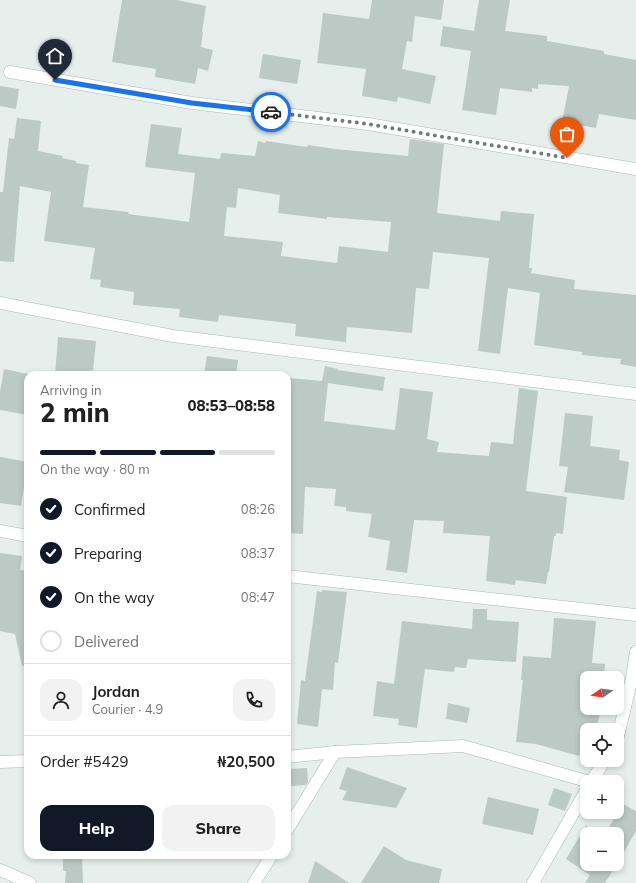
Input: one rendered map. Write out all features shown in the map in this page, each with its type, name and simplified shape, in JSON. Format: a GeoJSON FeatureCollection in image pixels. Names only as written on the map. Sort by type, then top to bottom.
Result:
{"type":"FeatureCollection","features":[{"type":"Feature","properties":{"kind":"street"},"geometry":{"type":"LineString","coordinates":[[10,72],[192,103],[368,124],[636,169]]}},
{"type":"Feature","properties":{"kind":"street"},"geometry":{"type":"LineString","coordinates":[[0,303],[173,336],[636,394]]}},
{"type":"Feature","properties":{"kind":"street"},"geometry":{"type":"LineString","coordinates":[[0,531],[24,535]]}},
{"type":"Feature","properties":{"kind":"street"},"geometry":{"type":"LineString","coordinates":[[291,576],[636,615]]}},
{"type":"Feature","properties":{"kind":"street"},"geometry":{"type":"LineString","coordinates":[[621,723],[632,678],[636,652]]}},
{"type":"Feature","properties":{"kind":"street"},"geometry":{"type":"LineString","coordinates":[[291,757],[336,752],[463,746],[580,779]]}},
{"type":"Feature","properties":{"kind":"street"},"geometry":{"type":"LineString","coordinates":[[291,824],[336,752]]}},
{"type":"Feature","properties":{"kind":"street"},"geometry":{"type":"LineString","coordinates":[[0,762],[24,761]]}},
{"type":"Feature","properties":{"kind":"street"},"geometry":{"type":"LineString","coordinates":[[533,883],[580,801]]}},
{"type":"Feature","properties":{"kind":"street"},"geometry":{"type":"LineString","coordinates":[[254,883],[269,859]]}},
{"type":"Feature","properties":{"kind":"street"},"geometry":{"type":"LineString","coordinates":[[0,870],[30,883]]}},
{"type":"Feature","properties":{"kind":"building"},"geometry":{"type":"Polygon","coordinates":[[[122,0],[177,0],[206,6],[201,47],[213,50],[208,71],[198,68],[195,84],[155,77],[156,69],[112,62],[122,0]]]}},
{"type":"Feature","properties":{"kind":"building"},"geometry":{"type":"Polygon","coordinates":[[[372,0],[444,0],[441,20],[415,16],[412,42],[407,41],[402,69],[436,76],[430,104],[398,97],[397,102],[362,96],[366,69],[317,63],[323,13],[369,19],[372,0]]]}},
{"type":"Feature","properties":{"kind":"building"},"geometry":{"type":"Polygon","coordinates":[[[479,0],[510,0],[505,31],[547,36],[547,41],[604,51],[604,54],[636,60],[636,120],[599,114],[596,128],[562,122],[569,86],[538,84],[538,89],[532,88],[532,92],[500,88],[496,115],[462,110],[471,51],[440,46],[443,26],[474,31],[479,0]]]}},
{"type":"Feature","properties":{"kind":"building"},"geometry":{"type":"Polygon","coordinates":[[[263,54],[301,60],[297,84],[259,78],[263,54]]]}},
{"type":"Feature","properties":{"kind":"building"},"geometry":{"type":"Polygon","coordinates":[[[0,86],[19,89],[16,109],[0,106],[0,86]]]}},
{"type":"Feature","properties":{"kind":"building"},"geometry":{"type":"Polygon","coordinates":[[[17,118],[41,121],[38,151],[63,156],[62,158],[76,161],[76,163],[89,165],[83,207],[129,212],[128,214],[189,222],[195,173],[145,167],[151,124],[182,128],[178,154],[220,159],[221,153],[255,156],[258,141],[265,143],[266,141],[307,147],[308,145],[408,156],[410,139],[444,144],[437,213],[500,221],[501,211],[534,214],[529,268],[532,268],[531,273],[575,280],[574,289],[636,295],[636,367],[620,364],[621,359],[582,355],[582,352],[534,345],[540,293],[508,288],[500,354],[478,351],[489,258],[433,252],[429,289],[416,288],[412,333],[347,327],[346,342],[295,336],[296,324],[219,315],[218,322],[179,317],[180,309],[133,305],[134,292],[100,287],[101,280],[90,279],[95,248],[44,241],[51,192],[20,186],[14,262],[0,261],[0,192],[3,192],[9,138],[14,139],[17,118]],[[238,188],[236,208],[227,207],[224,236],[283,242],[281,256],[337,263],[339,246],[388,252],[391,222],[327,217],[327,219],[278,213],[280,195],[238,188]]]}},
{"type":"Feature","properties":{"kind":"building"},"geometry":{"type":"Polygon","coordinates":[[[58,337],[96,341],[93,371],[55,371],[58,337]]]}},
{"type":"Feature","properties":{"kind":"building"},"geometry":{"type":"Polygon","coordinates":[[[207,356],[238,360],[237,371],[205,371],[207,356]]]}},
{"type":"Feature","properties":{"kind":"building"},"geometry":{"type":"Polygon","coordinates":[[[325,366],[338,370],[385,377],[383,391],[328,383],[324,421],[395,430],[400,388],[433,392],[427,439],[439,442],[437,452],[489,456],[491,442],[513,444],[519,388],[538,391],[526,491],[567,497],[563,534],[556,533],[556,536],[554,536],[546,584],[516,580],[515,585],[486,581],[490,536],[443,533],[444,521],[414,520],[407,573],[386,570],[390,541],[368,537],[372,514],[346,511],[346,507],[334,506],[336,489],[305,487],[303,534],[291,533],[291,378],[322,381],[325,366]]]}},
{"type":"Feature","properties":{"kind":"building"},"geometry":{"type":"Polygon","coordinates":[[[4,369],[24,373],[24,414],[0,410],[0,392],[4,369]]]}},
{"type":"Feature","properties":{"kind":"building"},"geometry":{"type":"Polygon","coordinates":[[[565,413],[593,416],[590,446],[620,450],[619,460],[629,462],[624,500],[564,492],[568,467],[559,466],[565,413]]]}},
{"type":"Feature","properties":{"kind":"building"},"geometry":{"type":"Polygon","coordinates":[[[0,457],[24,461],[24,487],[21,506],[0,503],[0,457]]]}},
{"type":"Feature","properties":{"kind":"building"},"geometry":{"type":"Polygon","coordinates":[[[0,553],[22,556],[20,570],[24,570],[24,666],[22,666],[15,634],[0,631],[0,553]]]}},
{"type":"Feature","properties":{"kind":"building"},"geometry":{"type":"Polygon","coordinates":[[[322,590],[347,592],[338,663],[335,662],[333,690],[322,689],[318,727],[297,724],[301,680],[305,681],[317,591],[322,592],[322,590]]]}},
{"type":"Feature","properties":{"kind":"building"},"geometry":{"type":"Polygon","coordinates":[[[473,609],[487,609],[487,620],[519,622],[516,662],[468,659],[466,668],[455,667],[454,672],[425,669],[417,728],[398,725],[399,719],[373,716],[377,681],[394,684],[402,621],[472,629],[473,609]]]}},
{"type":"Feature","properties":{"kind":"building"},"geometry":{"type":"Polygon","coordinates":[[[554,618],[596,621],[592,663],[605,664],[604,671],[580,671],[580,715],[599,715],[598,723],[580,723],[579,756],[536,744],[516,742],[523,680],[521,680],[523,656],[551,658],[554,618]]]}},
{"type":"Feature","properties":{"kind":"building"},"geometry":{"type":"Polygon","coordinates":[[[448,703],[470,708],[467,723],[446,719],[448,703]]]}},
{"type":"Feature","properties":{"kind":"building"},"geometry":{"type":"Polygon","coordinates":[[[347,767],[407,788],[396,808],[342,800],[347,791],[339,789],[347,767]]]}},
{"type":"Feature","properties":{"kind":"building"},"geometry":{"type":"Polygon","coordinates":[[[307,768],[308,782],[306,785],[291,786],[291,769],[307,768]]]}},
{"type":"Feature","properties":{"kind":"building"},"geometry":{"type":"Polygon","coordinates":[[[554,788],[572,794],[565,811],[548,805],[554,788]]]}},
{"type":"Feature","properties":{"kind":"building"},"geometry":{"type":"Polygon","coordinates":[[[488,797],[539,809],[533,835],[482,824],[488,797]]]}},
{"type":"Feature","properties":{"kind":"building"},"geometry":{"type":"Polygon","coordinates":[[[624,805],[636,811],[636,831],[624,852],[624,827],[609,827],[614,819],[624,819],[624,805]]]}},
{"type":"Feature","properties":{"kind":"building"},"geometry":{"type":"Polygon","coordinates":[[[580,836],[580,868],[566,859],[580,836]]]}},
{"type":"Feature","properties":{"kind":"building"},"geometry":{"type":"Polygon","coordinates":[[[384,846],[406,860],[442,869],[439,883],[361,883],[384,846]]]}},
{"type":"Feature","properties":{"kind":"building"},"geometry":{"type":"Polygon","coordinates":[[[63,859],[82,859],[83,883],[65,883],[66,871],[63,871],[63,859]]]}},
{"type":"Feature","properties":{"kind":"building"},"geometry":{"type":"Polygon","coordinates":[[[315,861],[349,883],[308,883],[315,861]]]}},
{"type":"Feature","properties":{"kind":"building"},"geometry":{"type":"Polygon","coordinates":[[[584,871],[613,871],[605,883],[585,883],[590,875],[584,871]]]}},
{"type":"Feature","properties":{"kind":"way so far"},"geometry":{"type":"LineString","coordinates":[[271,112],[368,124],[567,158]]}},
{"type":"Feature","properties":{"kind":"route"},"geometry":{"type":"LineString","coordinates":[[55,80],[192,103],[271,112]]}}]}
